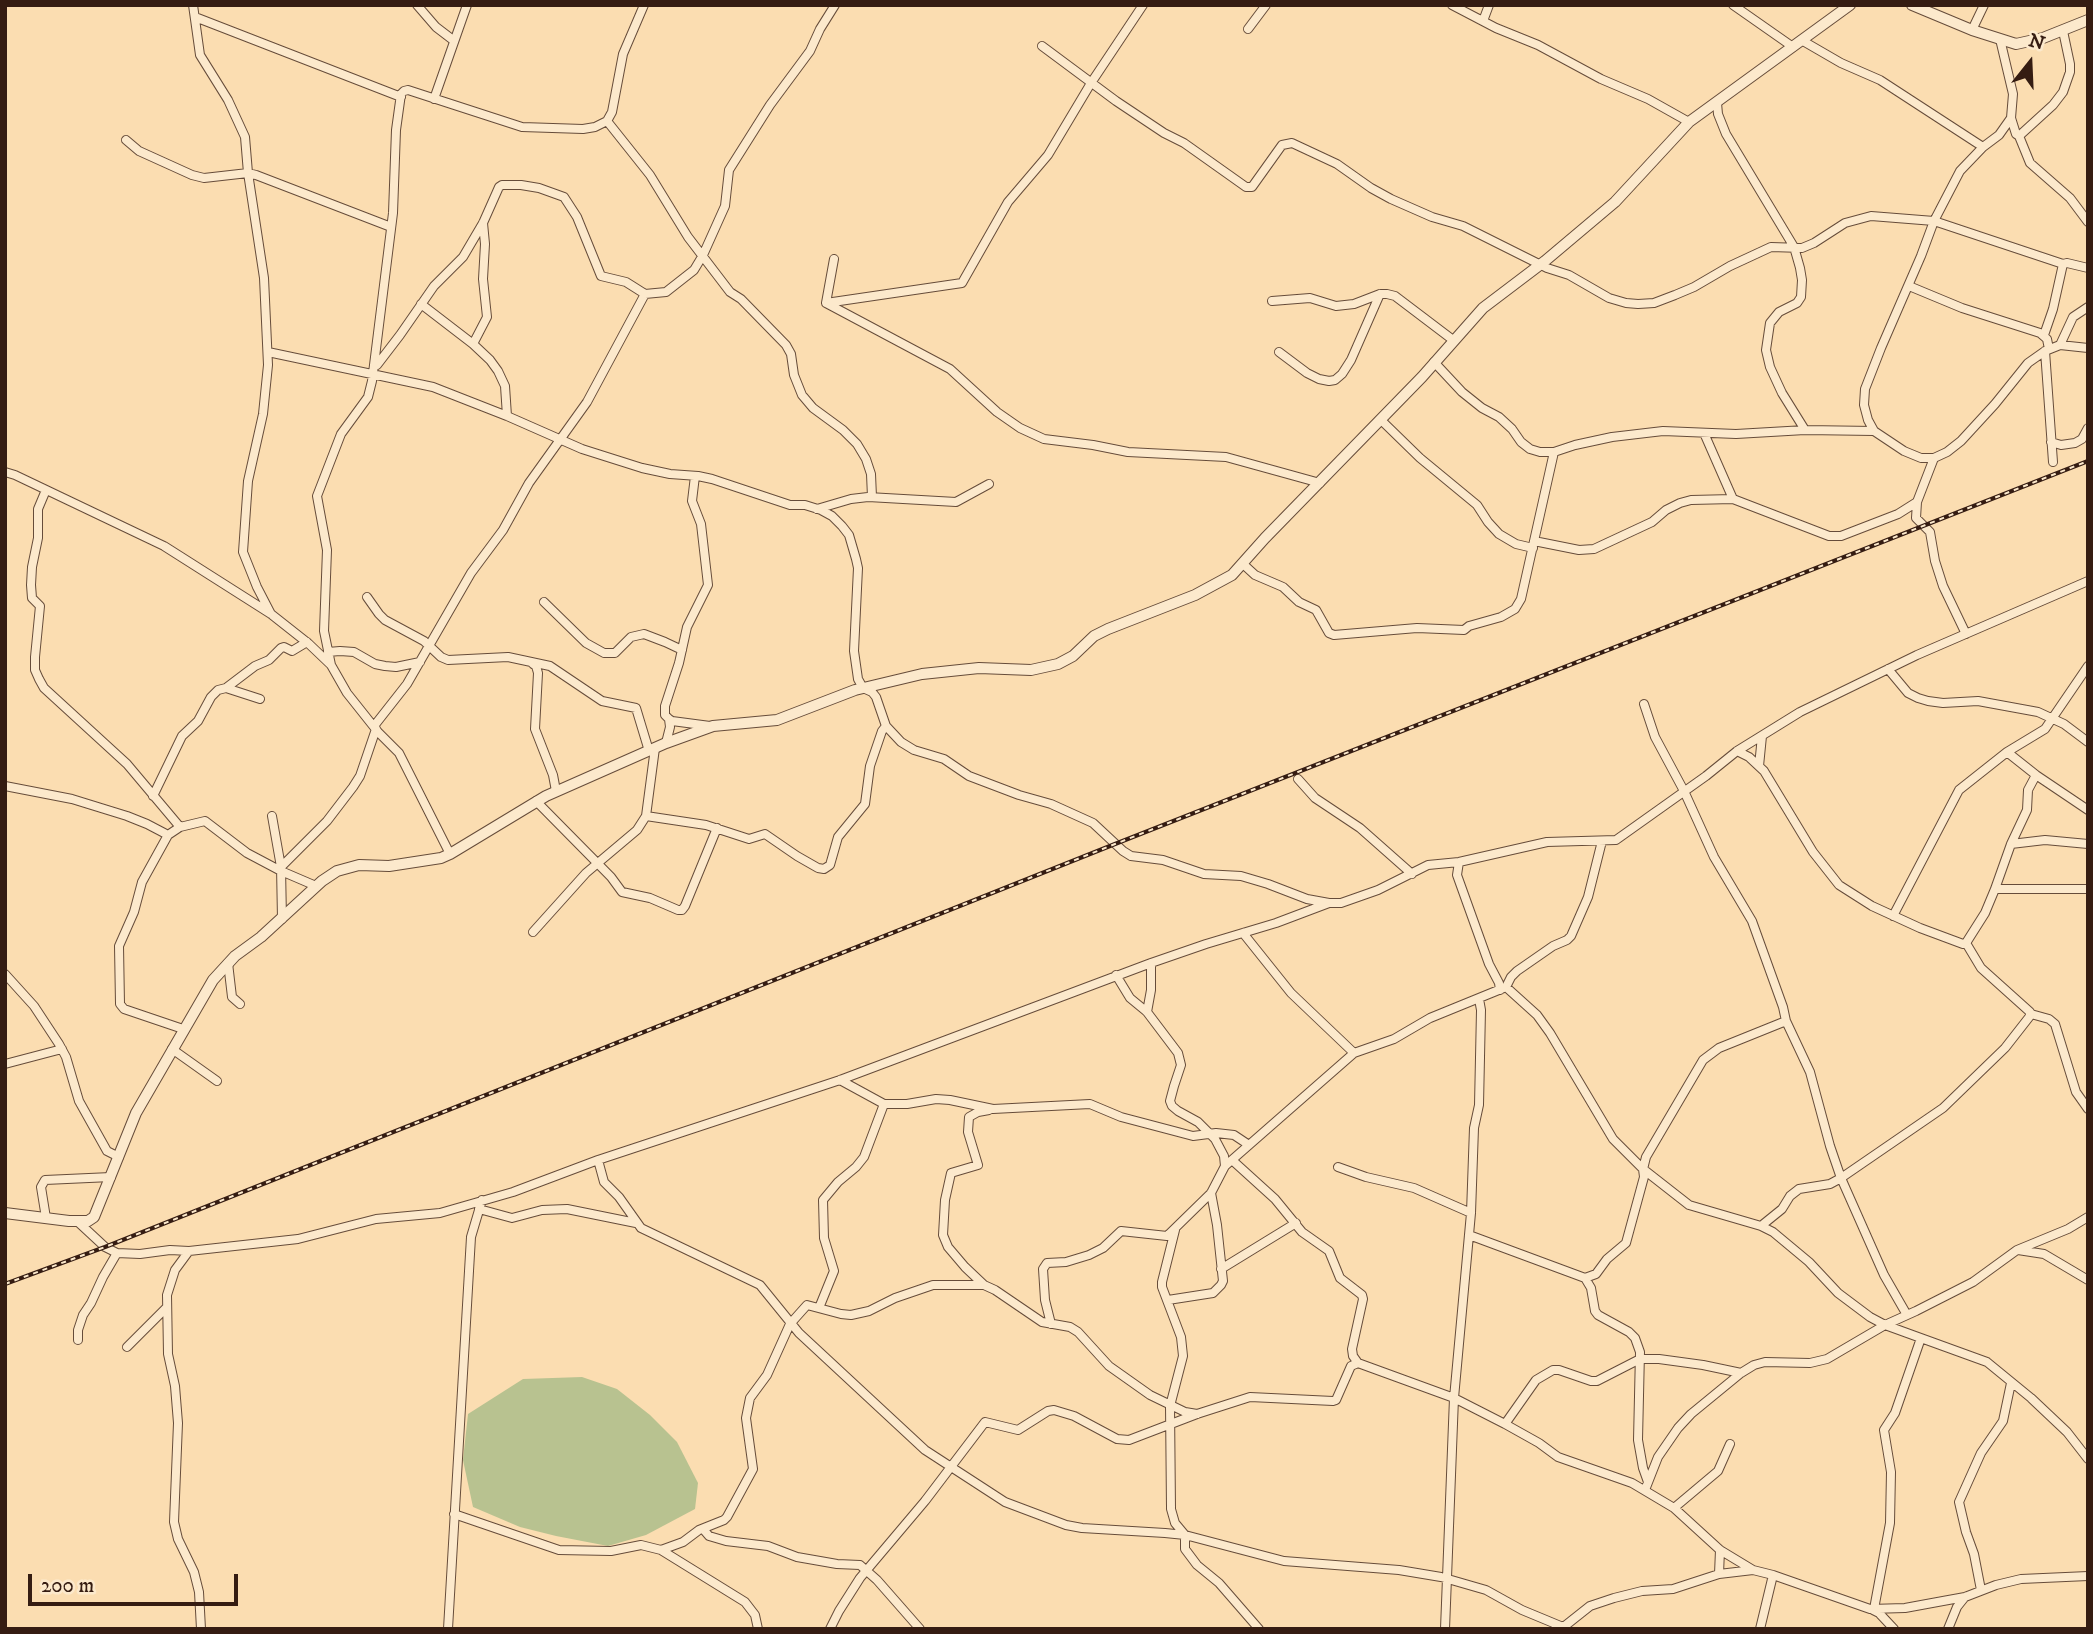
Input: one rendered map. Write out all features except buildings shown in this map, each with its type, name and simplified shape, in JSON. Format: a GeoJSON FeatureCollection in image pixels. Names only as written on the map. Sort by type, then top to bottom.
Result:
{"type":"FeatureCollection","features":[{"type":"Feature","properties":{"kind":"street"},"geometry":{"type":"LineString","coordinates":[[193,5],[203,63],[228,100],[241,126],[264,278],[268,352],[263,414],[248,481],[243,552],[271,614]]}},
{"type":"Feature","properties":{"kind":"street"},"geometry":{"type":"LineString","coordinates":[[417,5],[436,27],[453,40]]}},
{"type":"Feature","properties":{"kind":"street"},"geometry":{"type":"LineString","coordinates":[[435,99],[467,5]]}},
{"type":"Feature","properties":{"kind":"street"},"geometry":{"type":"LineString","coordinates":[[331,665],[324,631],[327,550],[318,489],[345,426],[368,397],[374,371],[391,227],[396,130],[401,97],[404,91],[408,90],[522,127],[583,130],[595,127],[607,121],[612,112],[623,54],[644,5]]}},
{"type":"Feature","properties":{"kind":"street"},"geometry":{"type":"LineString","coordinates":[[374,371],[433,286],[463,257],[502,185],[521,185],[557,194],[568,201],[601,276],[626,282],[645,294],[666,292],[676,285],[694,270],[703,255],[725,206],[729,170],[770,105],[810,51],[835,5]]}},
{"type":"Feature","properties":{"kind":"street"},"geometry":{"type":"LineString","coordinates":[[826,303],[962,283],[1008,202],[1048,155],[1091,83],[1143,5]]}},
{"type":"Feature","properties":{"kind":"street"},"geometry":{"type":"LineString","coordinates":[[1248,29],[1266,5]]}},
{"type":"Feature","properties":{"kind":"street"},"geometry":{"type":"LineString","coordinates":[[1452,5],[1538,45],[1601,79],[1648,99],[1689,122]]}},
{"type":"Feature","properties":{"kind":"street"},"geometry":{"type":"LineString","coordinates":[[1483,21],[1489,5]]}},
{"type":"Feature","properties":{"kind":"street"},"geometry":{"type":"LineString","coordinates":[[1733,5],[1793,47]]}},
{"type":"Feature","properties":{"kind":"street"},"geometry":{"type":"LineString","coordinates":[[695,476],[692,501],[701,524],[708,584],[689,621],[665,706],[665,715],[672,721],[713,726],[777,720],[863,688],[893,680],[979,668],[1031,670],[1058,664],[1073,656],[1094,636],[1216,585],[1232,575],[1381,420],[1483,308],[1541,264],[1620,197],[1689,122],[1850,5]]}},
{"type":"Feature","properties":{"kind":"street"},"geometry":{"type":"LineString","coordinates":[[1912,5],[1972,30],[2016,44],[2063,31],[2088,20]]}},
{"type":"Feature","properties":{"kind":"street"},"geometry":{"type":"LineString","coordinates":[[1972,30],[1984,5]]}},
{"type":"Feature","properties":{"kind":"street"},"geometry":{"type":"LineString","coordinates":[[195,17],[401,97]]}},
{"type":"Feature","properties":{"kind":"street"},"geometry":{"type":"LineString","coordinates":[[1991,141],[2017,135],[2053,105],[2063,92],[2070,64],[2063,31]]}},
{"type":"Feature","properties":{"kind":"street"},"geometry":{"type":"LineString","coordinates":[[2000,38],[2013,94],[2011,118],[2017,135],[2031,163],[2070,198],[2088,222]]}},
{"type":"Feature","properties":{"kind":"street"},"geometry":{"type":"LineString","coordinates":[[1803,41],[1841,63],[1880,80],[1983,147]]}},
{"type":"Feature","properties":{"kind":"street"},"geometry":{"type":"LineString","coordinates":[[1042,46],[1091,83],[1164,133],[1210,160],[1246,187],[1252,187],[1282,145],[1292,143],[1337,164],[1391,199],[1432,217],[1463,226],[1569,275],[1609,298],[1638,304],[1654,303],[1694,287],[1730,266],[1772,247],[1809,246],[1845,223],[1860,218],[1934,221],[2063,264],[2088,268]]}},
{"type":"Feature","properties":{"kind":"street"},"geometry":{"type":"LineString","coordinates":[[1717,103],[1718,114],[1726,134],[1794,247],[1802,280],[1801,297],[1797,303],[1774,316],[1770,323],[1766,349],[1770,367],[1782,393],[1805,430]]}},
{"type":"Feature","properties":{"kind":"street"},"geometry":{"type":"LineString","coordinates":[[2011,118],[1960,171],[1934,221],[1865,389],[1864,405],[1868,420],[1874,431],[1904,452],[1921,458],[1934,458],[1961,442],[2028,363],[2060,345],[2088,348]]}},
{"type":"Feature","properties":{"kind":"street"},"geometry":{"type":"LineString","coordinates":[[607,121],[650,175],[675,218],[730,292],[741,299],[786,345],[802,395],[813,408],[858,444],[871,474],[872,497]]}},
{"type":"Feature","properties":{"kind":"street"},"geometry":{"type":"LineString","coordinates":[[126,140],[139,151],[198,177],[248,173],[391,227]]}},
{"type":"Feature","properties":{"kind":"street"},"geometry":{"type":"LineString","coordinates":[[473,344],[487,317],[483,279],[483,223]]}},
{"type":"Feature","properties":{"kind":"street"},"geometry":{"type":"LineString","coordinates":[[826,303],[834,259]]}},
{"type":"Feature","properties":{"kind":"street"},"geometry":{"type":"LineString","coordinates":[[2053,462],[2044,335],[2063,264]]}},
{"type":"Feature","properties":{"kind":"street"},"geometry":{"type":"LineString","coordinates":[[1909,286],[1962,308],[2044,335]]}},
{"type":"Feature","properties":{"kind":"street"},"geometry":{"type":"LineString","coordinates":[[281,869],[327,821],[360,776],[375,728],[407,684],[471,573],[503,530],[524,491],[587,402],[645,294]]}},
{"type":"Feature","properties":{"kind":"street"},"geometry":{"type":"LineString","coordinates":[[1272,301],[1310,298],[1336,306],[1362,302],[1380,294],[1395,296],[1453,340]]}},
{"type":"Feature","properties":{"kind":"street"},"geometry":{"type":"LineString","coordinates":[[1279,352],[1319,379],[1335,380],[1351,360],[1380,294]]}},
{"type":"Feature","properties":{"kind":"street"},"geometry":{"type":"LineString","coordinates":[[826,303],[950,369],[996,412],[1020,428],[1044,439],[1128,452],[1226,457],[1320,483]]}},
{"type":"Feature","properties":{"kind":"street"},"geometry":{"type":"LineString","coordinates":[[421,304],[490,360],[502,378],[507,416]]}},
{"type":"Feature","properties":{"kind":"street"},"geometry":{"type":"LineString","coordinates":[[2060,345],[2073,317],[2088,307]]}},
{"type":"Feature","properties":{"kind":"street"},"geometry":{"type":"LineString","coordinates":[[268,352],[374,371],[433,387],[582,449],[642,468],[712,479],[790,505],[805,505],[832,516],[849,535],[856,559],[854,657],[858,680],[863,688],[876,697],[887,726],[901,742],[914,750],[944,759],[969,776],[1051,804],[1093,823],[1131,856],[1164,860],[1204,874],[1241,876],[1307,899],[1329,903],[1341,903],[1356,898],[1428,865],[1459,862],[1547,842],[1616,839],[1737,751],[1821,700],[2088,581]]}},
{"type":"Feature","properties":{"kind":"street"},"geometry":{"type":"LineString","coordinates":[[1434,362],[1462,392],[1482,408],[1499,416],[1530,449],[1540,452],[1554,452],[1575,445],[1663,431],[1736,434],[1805,430],[1874,431]]}},
{"type":"Feature","properties":{"kind":"street"},"geometry":{"type":"LineString","coordinates":[[1381,420],[1420,458],[1477,505],[1499,534],[1507,540],[1534,545],[1594,549],[1652,522],[1666,510],[1691,500],[1733,499],[1829,537],[1841,536],[1898,514],[1917,502]]}},
{"type":"Feature","properties":{"kind":"street"},"geometry":{"type":"LineString","coordinates":[[2052,442],[2061,445],[2075,443],[2082,439],[2088,428]]}},
{"type":"Feature","properties":{"kind":"street"},"geometry":{"type":"LineString","coordinates":[[1704,433],[1733,499]]}},
{"type":"Feature","properties":{"kind":"street"},"geometry":{"type":"LineString","coordinates":[[1243,564],[1255,575],[1283,587],[1299,602],[1316,610],[1329,633],[1334,635],[1410,629],[1464,630],[1468,626],[1501,617],[1515,608],[1521,599],[1554,452]]}},
{"type":"Feature","properties":{"kind":"street"},"geometry":{"type":"LineString","coordinates":[[1934,458],[1917,502],[1916,518],[1930,533],[1943,586],[1966,634]]}},
{"type":"Feature","properties":{"kind":"street"},"geometry":{"type":"LineString","coordinates":[[5,472],[164,546],[271,614],[307,642],[331,665],[347,693],[375,728],[400,753],[450,854]]}},
{"type":"Feature","properties":{"kind":"street"},"geometry":{"type":"LineString","coordinates":[[817,509],[851,499],[872,497],[956,502],[989,484]]}},
{"type":"Feature","properties":{"kind":"street"},"geometry":{"type":"LineString","coordinates":[[46,489],[38,509],[38,538],[31,585],[31,594],[41,612],[36,642],[36,670],[44,688],[111,749],[180,828]]}},
{"type":"Feature","properties":{"kind":"street"},"geometry":{"type":"LineString","coordinates":[[367,597],[385,620],[413,634],[447,660],[508,657],[555,668],[604,702],[636,708],[652,750],[646,816],[632,836],[586,873],[534,932]]}},
{"type":"Feature","properties":{"kind":"street"},"geometry":{"type":"LineString","coordinates":[[544,602],[586,643],[604,653],[615,653],[631,637],[639,634],[655,637],[682,650]]}},
{"type":"Feature","properties":{"kind":"street"},"geometry":{"type":"LineString","coordinates":[[226,688],[255,666],[269,660],[281,648],[292,651],[307,642]]}},
{"type":"Feature","properties":{"kind":"street"},"geometry":{"type":"LineString","coordinates":[[328,652],[354,652],[375,664],[385,666],[405,666],[420,662]]}},
{"type":"Feature","properties":{"kind":"street"},"geometry":{"type":"LineString","coordinates":[[533,664],[538,673],[535,729],[556,791]]}},
{"type":"Feature","properties":{"kind":"street"},"geometry":{"type":"LineString","coordinates":[[1893,916],[1959,790],[2007,752],[2045,729],[2088,666]]}},
{"type":"Feature","properties":{"kind":"street"},"geometry":{"type":"LineString","coordinates":[[1888,669],[1908,693],[1928,701],[1978,701],[2038,712],[2064,724],[2088,742]]}},
{"type":"Feature","properties":{"kind":"street"},"geometry":{"type":"LineString","coordinates":[[153,796],[182,736],[198,721],[211,697],[221,688],[226,688],[260,699]]}},
{"type":"Feature","properties":{"kind":"street"},"geometry":{"type":"LineString","coordinates":[[1644,704],[1656,737],[1714,857],[1752,921],[1786,1021],[1811,1072],[1829,1146],[1841,1178],[1884,1275],[1907,1315]]}},
{"type":"Feature","properties":{"kind":"street"},"geometry":{"type":"LineString","coordinates":[[666,743],[669,719]]}},
{"type":"Feature","properties":{"kind":"street"},"geometry":{"type":"LineString","coordinates":[[5,1213],[77,1222],[88,1222],[94,1217],[136,1113],[213,979],[329,876],[359,865],[389,866],[441,858],[556,791],[666,743],[713,726]]}},
{"type":"Feature","properties":{"kind":"street"},"geometry":{"type":"LineString","coordinates":[[646,816],[716,828],[749,839],[765,834],[818,868],[827,868],[838,837],[865,804],[870,766],[882,731],[887,726]]}},
{"type":"Feature","properties":{"kind":"street"},"geometry":{"type":"LineString","coordinates":[[1759,766],[1762,736]]}},
{"type":"Feature","properties":{"kind":"street"},"geometry":{"type":"LineString","coordinates":[[1737,751],[1759,766],[1780,795],[1813,852],[1845,889],[1893,916],[1966,943]]}},
{"type":"Feature","properties":{"kind":"street"},"geometry":{"type":"LineString","coordinates":[[2007,752],[2088,810]]}},
{"type":"Feature","properties":{"kind":"street"},"geometry":{"type":"LineString","coordinates":[[1966,943],[1985,913],[1995,889],[2027,810],[2028,790],[2036,775]]}},
{"type":"Feature","properties":{"kind":"street"},"geometry":{"type":"LineString","coordinates":[[1298,779],[1315,798],[1360,828],[1412,874]]}},
{"type":"Feature","properties":{"kind":"street"},"geometry":{"type":"LineString","coordinates":[[5,786],[48,793],[105,809],[147,824],[168,835]]}},
{"type":"Feature","properties":{"kind":"street"},"geometry":{"type":"LineString","coordinates":[[536,801],[622,892],[643,896],[678,910],[682,910],[716,828]]}},
{"type":"Feature","properties":{"kind":"street"},"geometry":{"type":"LineString","coordinates":[[272,816],[281,869],[282,919]]}},
{"type":"Feature","properties":{"kind":"street"},"geometry":{"type":"LineString","coordinates":[[183,1029],[124,1009],[120,1004],[119,946],[134,912],[142,881],[168,835],[201,821],[208,822],[247,853],[316,886]]}},
{"type":"Feature","properties":{"kind":"street"},"geometry":{"type":"LineString","coordinates":[[2011,844],[2045,840],[2088,844]]}},
{"type":"Feature","properties":{"kind":"street"},"geometry":{"type":"LineString","coordinates":[[1051,1324],[1044,1290],[1043,1269],[1047,1263],[1066,1262],[1089,1255],[1103,1248],[1121,1231],[1164,1237],[1175,1230],[1210,1194],[1228,1163],[1354,1054],[1394,1039],[1439,1014],[1503,988],[1517,971],[1571,936],[1588,897],[1602,841]]}},
{"type":"Feature","properties":{"kind":"street"},"geometry":{"type":"LineString","coordinates":[[1459,862],[1457,875],[1489,964],[1499,984],[1537,1015],[1613,1139],[1643,1169],[1689,1205],[1773,1232],[1798,1251],[1827,1284],[1863,1313],[1885,1325],[1980,1359],[2011,1382],[2067,1432],[2088,1459]]}},
{"type":"Feature","properties":{"kind":"street"},"geometry":{"type":"LineString","coordinates":[[1441,864],[1457,875]]}},
{"type":"Feature","properties":{"kind":"street"},"geometry":{"type":"LineString","coordinates":[[1995,889],[2088,889]]}},
{"type":"Feature","properties":{"kind":"street"},"geometry":{"type":"LineString","coordinates":[[77,1222],[105,1247],[117,1253],[140,1254],[288,1241],[376,1219],[440,1213],[480,1204],[598,1160],[840,1080],[1116,975],[1329,903]]}},
{"type":"Feature","properties":{"kind":"street"},"geometry":{"type":"LineString","coordinates":[[1243,933],[1291,993],[1354,1054]]}},
{"type":"Feature","properties":{"kind":"street"},"geometry":{"type":"LineString","coordinates":[[1966,943],[1985,973],[2031,1014],[2049,1019],[2055,1024],[2076,1092],[2088,1109]]}},
{"type":"Feature","properties":{"kind":"street"},"geometry":{"type":"LineString","coordinates":[[228,963],[232,997],[240,1004]]}},
{"type":"Feature","properties":{"kind":"street"},"geometry":{"type":"LineString","coordinates":[[1147,1013],[1151,990],[1151,963]]}},
{"type":"Feature","properties":{"kind":"street"},"geometry":{"type":"LineString","coordinates":[[5,974],[34,1006],[62,1049],[79,1101],[107,1151],[119,1157]]}},
{"type":"Feature","properties":{"kind":"street"},"geometry":{"type":"LineString","coordinates":[[1116,975],[1130,998],[1147,1013],[1178,1053],[1181,1062],[1170,1101],[1172,1106],[1198,1122],[1215,1139],[1228,1163],[1275,1199],[1312,1240],[1329,1251],[1339,1278],[1362,1295],[1352,1349],[1353,1356],[1359,1363],[1454,1398],[1539,1443],[1558,1457],[1647,1486],[1720,1550],[1753,1570],[1872,1609],[1894,1629]]}},
{"type":"Feature","properties":{"kind":"street"},"geometry":{"type":"LineString","coordinates":[[1445,1629],[1454,1398],[1472,1213],[1472,1163],[1479,1105],[1479,999]]}},
{"type":"Feature","properties":{"kind":"street"},"geometry":{"type":"LineString","coordinates":[[1761,1226],[1782,1209],[1790,1196],[1799,1189],[1830,1184],[1841,1178],[1943,1108],[2005,1048],[2031,1014]]}},
{"type":"Feature","properties":{"kind":"street"},"geometry":{"type":"LineString","coordinates":[[1585,1278],[1596,1274],[1607,1259],[1626,1243],[1644,1177],[1646,1157],[1697,1069],[1709,1054],[1719,1048],[1786,1021]]}},
{"type":"Feature","properties":{"kind":"street"},"geometry":{"type":"LineString","coordinates":[[5,1064],[62,1049]]}},
{"type":"Feature","properties":{"kind":"street"},"geometry":{"type":"LineString","coordinates":[[172,1049],[217,1081]]}},
{"type":"Feature","properties":{"kind":"street"},"geometry":{"type":"LineString","coordinates":[[840,1080],[884,1104],[907,1104],[936,1099],[993,1109]]}},
{"type":"Feature","properties":{"kind":"street"},"geometry":{"type":"LineString","coordinates":[[819,1308],[834,1270],[824,1238],[823,1200],[864,1157],[884,1104]]}},
{"type":"Feature","properties":{"kind":"street"},"geometry":{"type":"LineString","coordinates":[[1197,1414],[1170,1406],[1119,1375],[1070,1327],[1051,1324],[1034,1317],[984,1285],[948,1247],[943,1234],[945,1200],[951,1173],[978,1165],[968,1132],[969,1117],[993,1109],[1090,1104],[1121,1117],[1193,1136],[1222,1133],[1234,1135],[1249,1144]]}},
{"type":"Feature","properties":{"kind":"street"},"geometry":{"type":"LineString","coordinates":[[598,1160],[604,1182],[646,1232],[760,1284],[790,1324],[925,1450],[1005,1502],[1066,1525],[1165,1532],[1284,1561],[1399,1570],[1446,1578],[1486,1590],[1562,1628],[1590,1606],[1614,1598],[1642,1591],[1674,1589],[1719,1574],[1753,1570]]}},
{"type":"Feature","properties":{"kind":"street"},"geometry":{"type":"LineString","coordinates":[[1339,1167],[1366,1177],[1414,1188],[1472,1213]]}},
{"type":"Feature","properties":{"kind":"street"},"geometry":{"type":"LineString","coordinates":[[46,1218],[41,1187],[45,1180],[111,1177]]}},
{"type":"Feature","properties":{"kind":"street"},"geometry":{"type":"LineString","coordinates":[[1168,1300],[1216,1291],[1223,1281],[1217,1225],[1210,1194]]}},
{"type":"Feature","properties":{"kind":"street"},"geometry":{"type":"LineString","coordinates":[[480,1204],[512,1218],[542,1210],[567,1209],[636,1223]]}},
{"type":"Feature","properties":{"kind":"street"},"geometry":{"type":"LineString","coordinates":[[447,1629],[471,1237],[480,1204]]}},
{"type":"Feature","properties":{"kind":"street"},"geometry":{"type":"LineString","coordinates":[[1647,1486],[1658,1457],[1678,1428],[1691,1414],[1754,1365],[1765,1362],[1819,1362],[1885,1325],[1973,1282],[2017,1250],[2055,1235],[2088,1217]]}},
{"type":"Feature","properties":{"kind":"street"},"geometry":{"type":"LineString","coordinates":[[1221,1269],[1296,1223]]}},
{"type":"Feature","properties":{"kind":"street"},"geometry":{"type":"LineString","coordinates":[[1175,1230],[1162,1282],[1181,1337],[1183,1356],[1170,1406],[1170,1504],[1175,1523],[1185,1535],[1185,1549],[1259,1629]]}},
{"type":"Feature","properties":{"kind":"street"},"geometry":{"type":"LineString","coordinates":[[1469,1235],[1585,1278],[1591,1288],[1595,1311],[1635,1338],[1639,1345],[1640,1359],[1638,1440],[1647,1486]]}},
{"type":"Feature","properties":{"kind":"street"},"geometry":{"type":"LineString","coordinates":[[2044,1254],[2055,1235]]}},
{"type":"Feature","properties":{"kind":"street"},"geometry":{"type":"LineString","coordinates":[[2017,1250],[2044,1254],[2088,1280]]}},
{"type":"Feature","properties":{"kind":"street"},"geometry":{"type":"LineString","coordinates":[[189,1251],[175,1270],[167,1295],[168,1354],[175,1386],[178,1423],[174,1522],[178,1539],[197,1582],[201,1629]]}},
{"type":"Feature","properties":{"kind":"street"},"geometry":{"type":"LineString","coordinates":[[78,1340],[83,1315],[117,1253]]}},
{"type":"Feature","properties":{"kind":"street"},"geometry":{"type":"LineString","coordinates":[[661,1550],[683,1542],[727,1517],[751,1474],[754,1463],[746,1418],[748,1404],[768,1375],[790,1324],[807,1304],[850,1315],[869,1311],[895,1298],[933,1285],[984,1285]]}},
{"type":"Feature","properties":{"kind":"street"},"geometry":{"type":"LineString","coordinates":[[127,1347],[167,1307]]}},
{"type":"Feature","properties":{"kind":"street"},"geometry":{"type":"LineString","coordinates":[[1872,1609],[1890,1523],[1891,1472],[1884,1430],[1895,1413],[1921,1338]]}},
{"type":"Feature","properties":{"kind":"street"},"geometry":{"type":"LineString","coordinates":[[1505,1424],[1531,1387],[1548,1372],[1559,1370],[1597,1381],[1640,1359],[1675,1361],[1741,1373]]}},
{"type":"Feature","properties":{"kind":"street"},"geometry":{"type":"LineString","coordinates":[[830,1629],[847,1597],[866,1571],[925,1501],[985,1422],[1018,1430],[1054,1410],[1074,1416],[1117,1439],[1137,1438],[1250,1397],[1336,1400],[1351,1366],[1359,1363]]}},
{"type":"Feature","properties":{"kind":"street"},"geometry":{"type":"LineString","coordinates":[[1981,1590],[1975,1555],[1959,1502],[1981,1453],[2003,1421],[2011,1382]]}},
{"type":"Feature","properties":{"kind":"street"},"geometry":{"type":"LineString","coordinates":[[1674,1508],[1718,1471],[1730,1444]]}},
{"type":"Feature","properties":{"kind":"street"},"geometry":{"type":"LineString","coordinates":[[454,1514],[559,1550],[611,1551],[641,1545],[661,1550],[745,1602],[755,1615],[758,1629]]}},
{"type":"Feature","properties":{"kind":"street"},"geometry":{"type":"LineString","coordinates":[[1165,1532],[1175,1523]]}},
{"type":"Feature","properties":{"kind":"street"},"geometry":{"type":"LineString","coordinates":[[703,1529],[709,1536],[726,1541],[768,1546],[797,1557],[860,1565],[920,1629]]}},
{"type":"Feature","properties":{"kind":"street"},"geometry":{"type":"LineString","coordinates":[[1719,1574],[1720,1550]]}},
{"type":"Feature","properties":{"kind":"street"},"geometry":{"type":"LineString","coordinates":[[1760,1629],[1773,1575]]}},
{"type":"Feature","properties":{"kind":"street"},"geometry":{"type":"LineString","coordinates":[[1872,1609],[1905,1608],[1965,1597],[2021,1579],[2088,1576]]}},
{"type":"Feature","properties":{"kind":"street"},"geometry":{"type":"LineString","coordinates":[[1948,1629],[1957,1607],[1965,1597]]}},
{"type":"Feature","properties":{"kind":"green space"},"geometry":{"type":"Polygon","coordinates":[[[582,1377],[617,1389],[650,1415],[677,1442],[698,1483],[695,1509],[646,1535],[608,1546],[520,1527],[473,1507],[463,1460],[468,1414],[523,1379],[582,1377]]]}},
{"type":"Feature","properties":{"kind":"railway"},"geometry":{"type":"LineString","coordinates":[[5,1284],[105,1247],[1115,844],[2088,461]]}}]}
